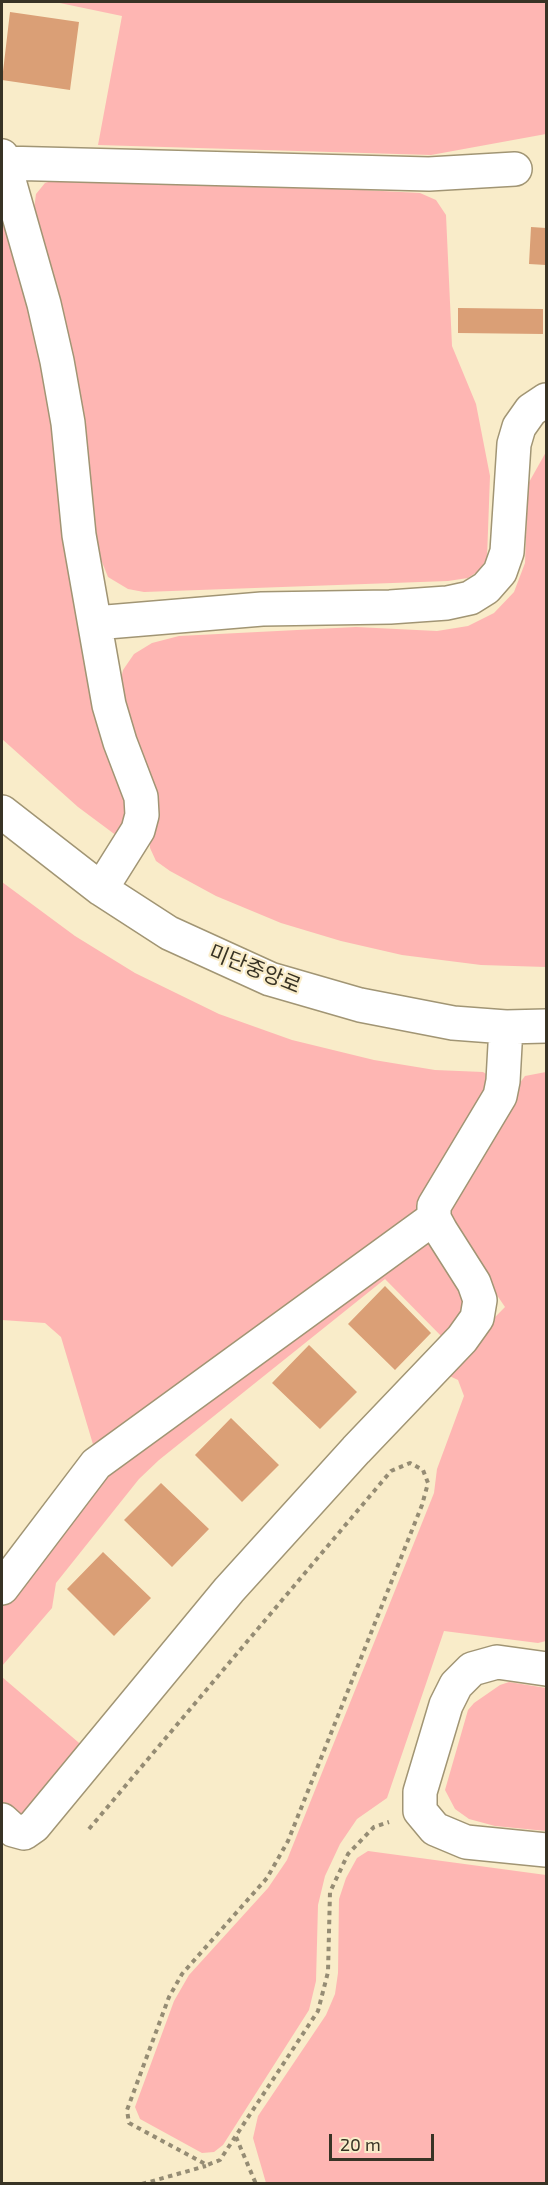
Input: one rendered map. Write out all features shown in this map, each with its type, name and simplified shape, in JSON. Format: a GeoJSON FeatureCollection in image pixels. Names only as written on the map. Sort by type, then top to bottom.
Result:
{"type":"FeatureCollection","features":[{"type":"Feature","properties":{"kind":"street"},"geometry":{"type":"LineString","coordinates":[[101,889],[138,830],[142,815],[141,797],[109,705],[80,535],[68,423],[57,361],[44,304],[2,159],[429,174],[515,169]]}},
{"type":"Feature","properties":{"kind":"street"},"geometry":{"type":"LineString","coordinates":[[95,623],[262,609],[390,608],[447,603],[470,598],[486,588],[500,572],[507,552],[514,444],[519,426],[531,410],[546,400]]}},
{"type":"Feature","properties":{"kind":"street","name":"미단중앙로"},"geometry":{"type":"LineString","coordinates":[[2,812],[101,889],[169,933],[270,979],[360,1005],[453,1023],[506,1027],[546,1026]]}},
{"type":"Feature","properties":{"kind":"street"},"geometry":{"type":"LineString","coordinates":[[2,1821],[13,1830],[24,1833],[34,1826],[229,1590],[467,1332],[477,1318],[480,1300],[474,1283],[434,1218],[434,1206],[500,1096],[506,1027]]}},
{"type":"Feature","properties":{"kind":"street"},"geometry":{"type":"LineString","coordinates":[[2,1588],[96,1464],[434,1218]]}},
{"type":"Feature","properties":{"kind":"street"},"geometry":{"type":"LineString","coordinates":[[546,1670],[497,1662],[472,1669],[456,1685],[446,1705],[420,1792],[420,1811],[435,1829],[466,1842],[546,1850]]}},
{"type":"Feature","properties":{"kind":"path"},"geometry":{"type":"LineString","coordinates":[[89,1829],[391,1471],[410,1463],[423,1470],[429,1483],[422,1505],[288,1841],[267,1878],[182,1974],[169,1997],[127,2110],[129,2123],[207,2165]]}},
{"type":"Feature","properties":{"kind":"path"},"geometry":{"type":"LineString","coordinates":[[142,2184],[220,2160],[318,2011],[328,1972],[330,1892],[348,1854],[374,1827],[420,1811]]}},
{"type":"Feature","properties":{"kind":"path"},"geometry":{"type":"LineString","coordinates":[[235,2136],[256,2184]]}},
{"type":"Feature","properties":{"kind":"shaded area"},"geometry":{"type":"Polygon","coordinates":[[[55,2],[546,2],[546,134],[431,155],[98,145],[122,16],[55,2]]]}},
{"type":"Feature","properties":{"kind":"shaded area"},"geometry":{"type":"Polygon","coordinates":[[[63,177],[156,179],[420,193],[436,200],[446,215],[452,346],[476,404],[490,476],[487,558],[480,570],[468,578],[448,581],[144,592],[128,589],[108,577],[100,557],[94,529],[38,242],[34,209],[36,194],[45,183],[63,177]]]}},
{"type":"Feature","properties":{"kind":"shaded area"},"geometry":{"type":"Polygon","coordinates":[[[2,190],[46,355],[124,782],[128,821],[117,836],[78,807],[2,739],[2,190]]]}},
{"type":"Feature","properties":{"kind":"shaded area"},"geometry":{"type":"Polygon","coordinates":[[[546,452],[546,967],[481,965],[402,955],[341,941],[281,923],[216,896],[156,861],[150,848],[150,837],[119,688],[123,670],[134,654],[152,643],[179,636],[356,627],[437,631],[468,626],[494,613],[514,592],[525,563],[528,484],[546,452]]]}},
{"type":"Feature","properties":{"kind":"shaded area"},"geometry":{"type":"Polygon","coordinates":[[[2,882],[75,936],[135,973],[219,1014],[292,1040],[374,1060],[435,1070],[483,1072],[491,1077],[490,1090],[422,1203],[407,1220],[95,1451],[61,1337],[45,1323],[2,1320],[2,882]]]}},
{"type":"Feature","properties":{"kind":"shaded area"},"geometry":{"type":"Polygon","coordinates":[[[546,1072],[546,1641],[538,1643],[444,1631],[387,1798],[357,1819],[340,1844],[325,1876],[318,1905],[316,1981],[309,2010],[223,2145],[214,2152],[202,2153],[140,2119],[135,2107],[174,2001],[189,1975],[268,1888],[287,1860],[434,1493],[437,1469],[464,1396],[458,1380],[441,1372],[505,1307],[450,1226],[447,1212],[519,1084],[525,1076],[546,1072]]]}},
{"type":"Feature","properties":{"kind":"shaded area"},"geometry":{"type":"Polygon","coordinates":[[[429,1241],[466,1294],[468,1305],[446,1341],[385,1279],[159,1460],[139,1479],[56,1583],[52,1608],[2,1666],[2,1603],[97,1477],[429,1241]]]}},
{"type":"Feature","properties":{"kind":"shaded area"},"geometry":{"type":"Polygon","coordinates":[[[2,1677],[85,1748],[24,1817],[2,1807],[2,1677]]]}},
{"type":"Feature","properties":{"kind":"shaded area"},"geometry":{"type":"Polygon","coordinates":[[[509,1682],[546,1688],[546,1831],[495,1826],[469,1819],[455,1809],[445,1790],[468,1710],[474,1703],[500,1685],[509,1682]]]}},
{"type":"Feature","properties":{"kind":"shaded area"},"geometry":{"type":"Polygon","coordinates":[[[368,1851],[546,1875],[546,2183],[266,2183],[253,2138],[258,2116],[326,2015],[335,1994],[338,1973],[339,1899],[346,1878],[357,1858],[368,1851]]]}},
{"type":"Feature","properties":{"kind":"building"},"geometry":{"type":"Polygon","coordinates":[[[10,12],[79,22],[70,90],[2,80],[10,12]]]}},
{"type":"Feature","properties":{"kind":"building"},"geometry":{"type":"Polygon","coordinates":[[[531,227],[546,228],[546,265],[529,264],[531,227]]]}},
{"type":"Feature","properties":{"kind":"building"},"geometry":{"type":"Polygon","coordinates":[[[458,308],[543,309],[543,334],[458,333],[458,308]]]}},
{"type":"Feature","properties":{"kind":"building"},"geometry":{"type":"Polygon","coordinates":[[[385,1286],[431,1333],[395,1370],[348,1324],[385,1286]]]}},
{"type":"Feature","properties":{"kind":"building"},"geometry":{"type":"Polygon","coordinates":[[[309,1345],[357,1392],[320,1429],[272,1383],[309,1345]]]}},
{"type":"Feature","properties":{"kind":"building"},"geometry":{"type":"Polygon","coordinates":[[[231,1418],[279,1465],[242,1502],[195,1455],[231,1418]]]}},
{"type":"Feature","properties":{"kind":"building"},"geometry":{"type":"Polygon","coordinates":[[[161,1483],[209,1529],[172,1567],[124,1520],[161,1483]]]}},
{"type":"Feature","properties":{"kind":"building"},"geometry":{"type":"Polygon","coordinates":[[[103,1552],[151,1598],[114,1636],[67,1589],[103,1552]]]}}]}
